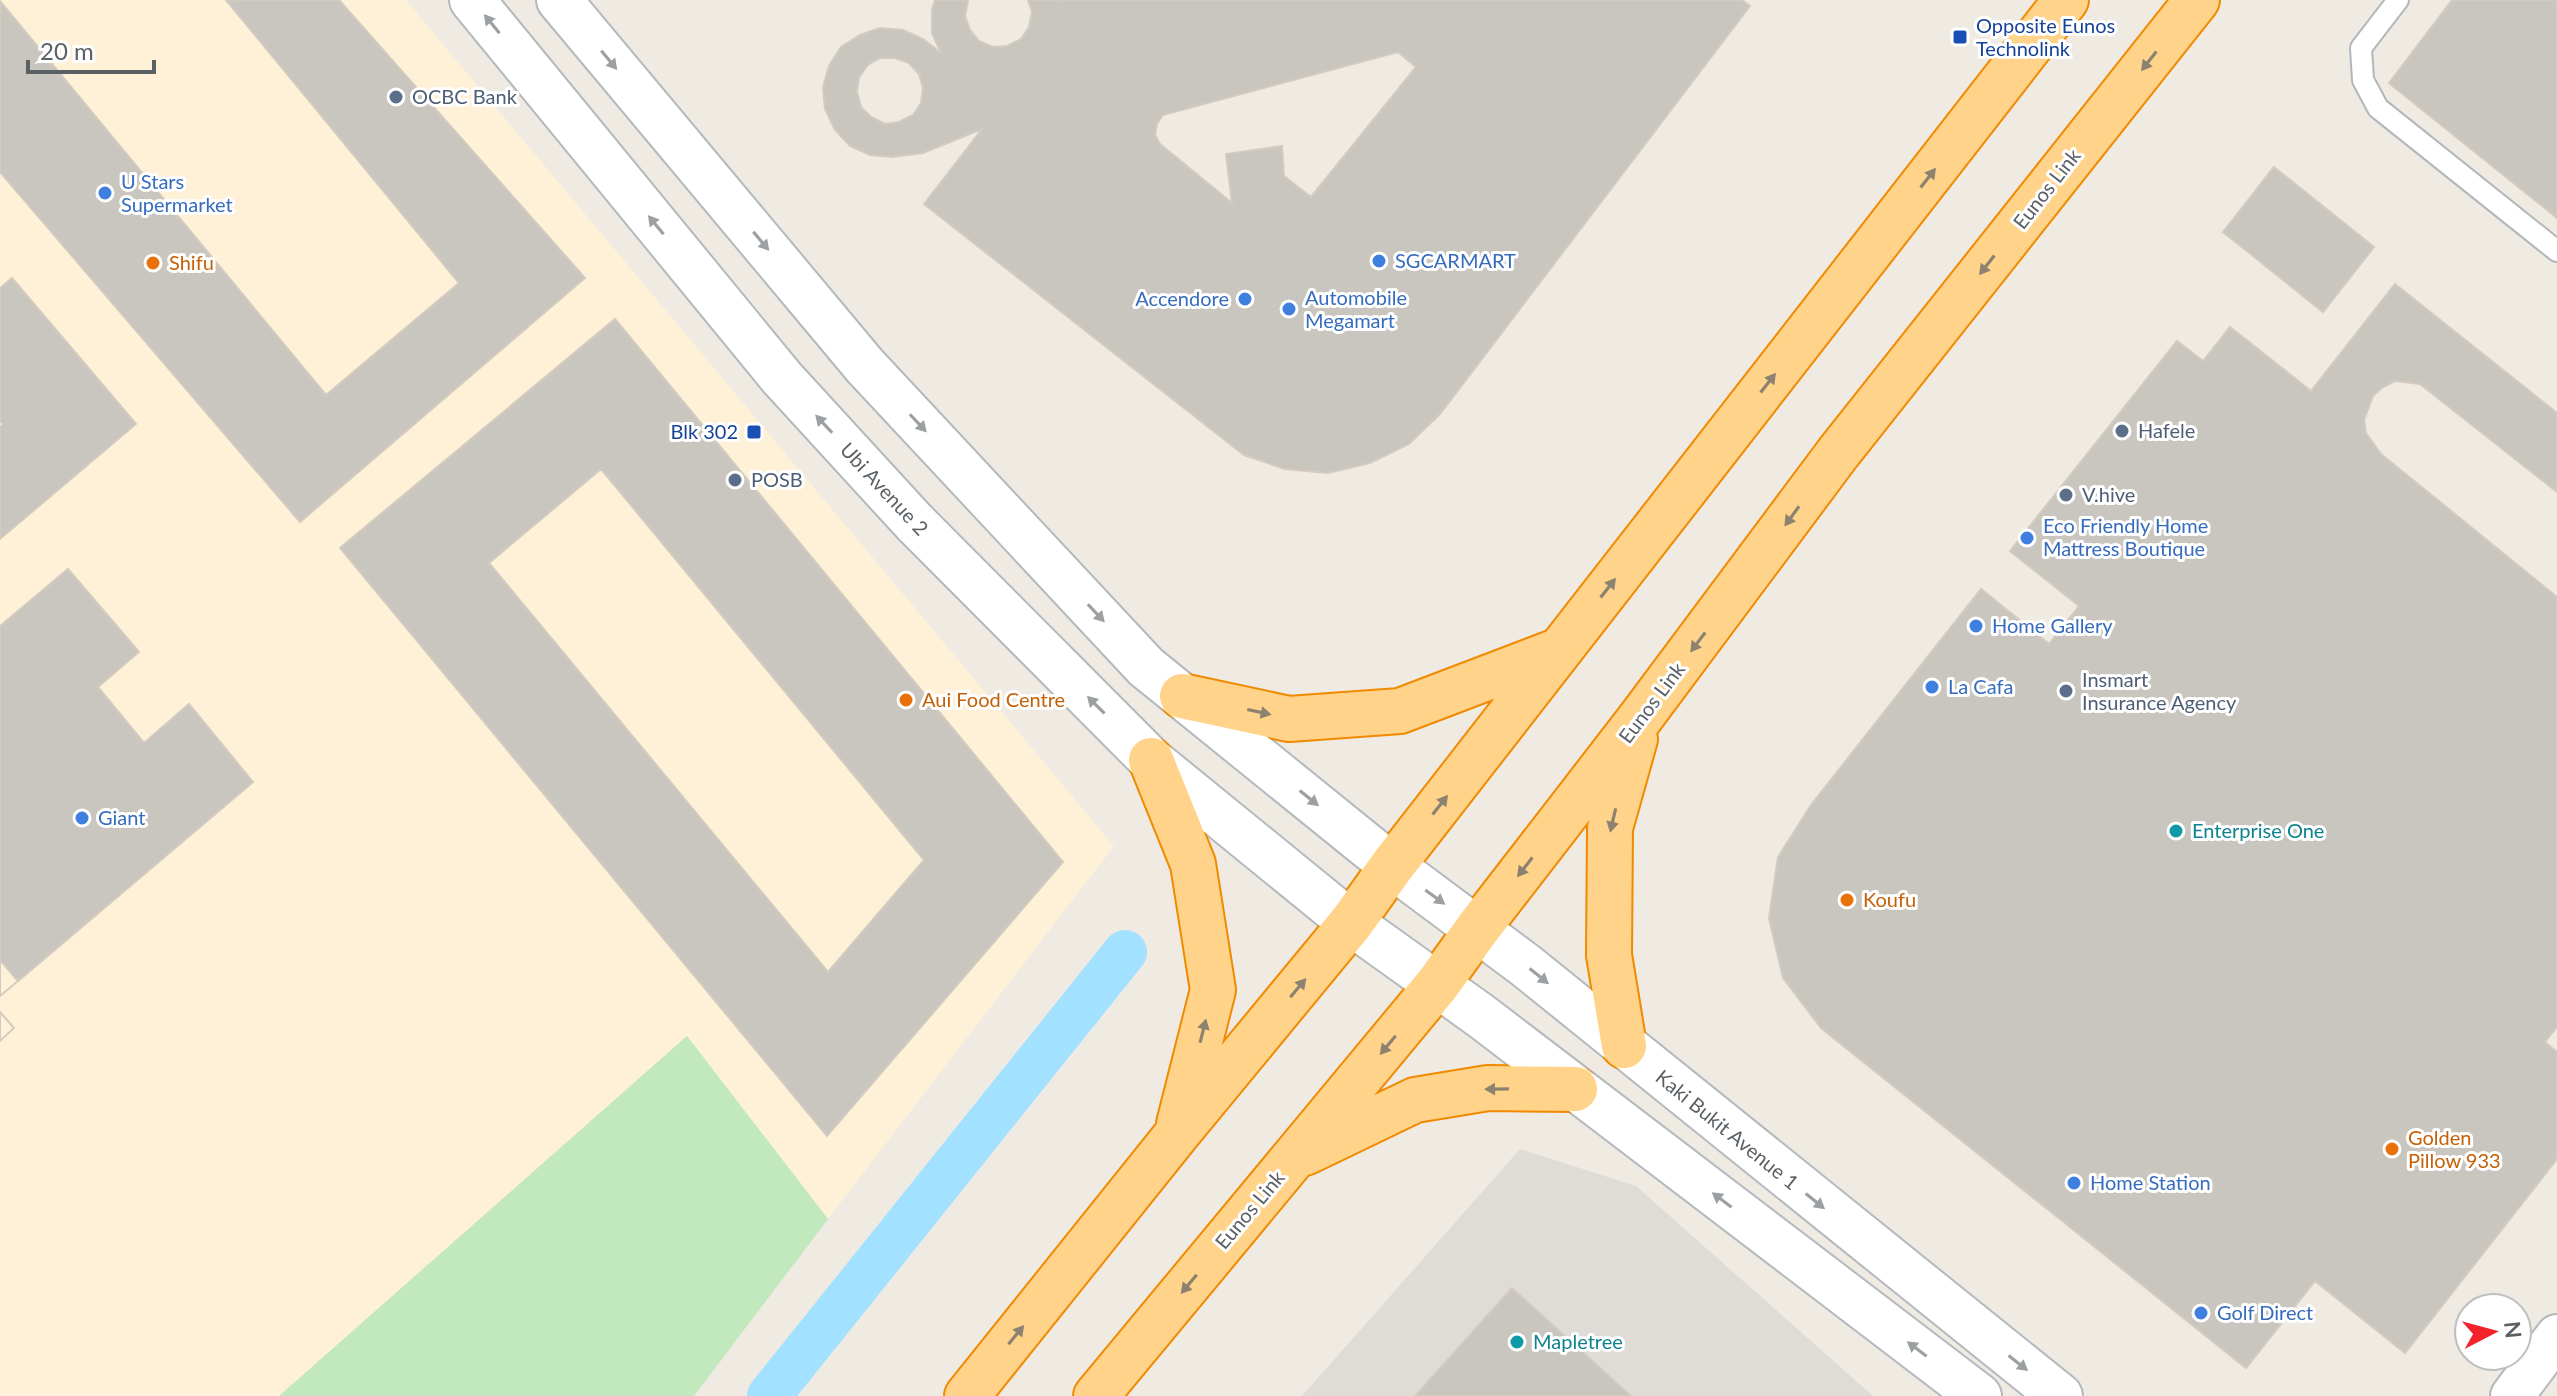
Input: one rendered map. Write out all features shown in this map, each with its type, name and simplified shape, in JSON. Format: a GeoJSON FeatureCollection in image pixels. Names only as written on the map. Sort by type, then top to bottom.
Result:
{"type":"FeatureCollection","features":[{"type":"Feature","properties":{"kind":"highway"},"geometry":{"type":"LineString","coordinates":[[967,1396],[1351,923],[1392,866],[2066,0]]}},
{"type":"Feature","properties":{"kind":"highway","name":"Eunos Link"},"geometry":{"type":"LineString","coordinates":[[1096,1396],[1437,985],[1838,453],[2197,0]]}},
{"type":"Feature","properties":{"kind":"highway"},"geometry":{"type":"LineString","coordinates":[[1182,696],[1289,719],[1400,711],[1560,650]]}},
{"type":"Feature","properties":{"kind":"highway"},"geometry":{"type":"LineString","coordinates":[[1624,1046],[1609,955],[1610,828],[1641,717]]}},
{"type":"Feature","properties":{"kind":"highway"},"geometry":{"type":"LineString","coordinates":[[1151,760],[1193,864],[1213,990],[1177,1134]]}},
{"type":"Feature","properties":{"kind":"highway"},"geometry":{"type":"LineString","coordinates":[[1292,1159],[1415,1100],[1488,1088],[1575,1089]]}},
{"type":"Feature","properties":{"kind":"main road","name":"Ubi Avenue 2"},"geometry":{"type":"LineString","coordinates":[[472,0],[782,378],[914,522],[1151,760],[1351,923]]}},
{"type":"Feature","properties":{"kind":"main road"},"geometry":{"type":"LineString","coordinates":[[559,0],[865,366],[1146,667],[1392,866]]}},
{"type":"Feature","properties":{"kind":"main road","name":"Kaki Bukit Avenue 1"},"geometry":{"type":"LineString","coordinates":[[1392,866],[1478,928],[2060,1396]]}},
{"type":"Feature","properties":{"kind":"main road"},"geometry":{"type":"LineString","coordinates":[[1351,923],[1979,1396]]}},
{"type":"Feature","properties":{"kind":"street"},"geometry":{"type":"LineString","coordinates":[[2512,1396],[2557,1336]]}},
{"type":"Feature","properties":{"kind":"lane"},"geometry":{"type":"LineString","coordinates":[[2398,0],[2361,48],[2363,80],[2378,108],[2557,251]]}},
{"type":"Feature","properties":{"kind":"shaded area"},"geometry":{"type":"Polygon","coordinates":[[[0,0],[406,0],[1114,846],[828,1219],[687,1036],[279,1396],[0,1396],[0,0]]]}},
{"type":"Feature","properties":{"kind":"shaded area"},"geometry":{"type":"Polygon","coordinates":[[[1520,1149],[1636,1186],[1873,1396],[1302,1396],[1520,1149]]]}},
{"type":"Feature","properties":{"kind":"green space"},"geometry":{"type":"Polygon","coordinates":[[[687,1036],[828,1219],[694,1396],[279,1396],[687,1036]]]}},
{"type":"Feature","properties":{"kind":"building"},"geometry":{"type":"Polygon","coordinates":[[[226,0],[339,0],[585,278],[300,522],[0,172],[0,1],[326,395],[459,283],[226,0]]]}},
{"type":"Feature","properties":{"kind":"building","name":"Automobile Megamart"},"geometry":{"type":"Polygon","coordinates":[[[935,0],[968,0],[965,16],[970,30],[979,41],[993,47],[1007,46],[1021,39],[1029,27],[1032,12],[1028,0],[1742,0],[1750,6],[1440,414],[1409,444],[1370,463],[1328,473],[1285,469],[1244,455],[924,204],[982,129],[923,153],[892,157],[870,155],[850,146],[835,130],[825,109],[823,87],[829,66],[841,47],[860,35],[880,28],[903,30],[923,39],[941,53],[932,33],[935,0]],[[1398,52],[1163,115],[1155,135],[1160,144],[1232,203],[1226,154],[1282,146],[1284,176],[1311,197],[1416,67],[1398,52]],[[880,58],[868,65],[859,77],[857,92],[861,107],[885,124],[899,122],[913,115],[921,103],[923,88],[919,74],[909,63],[895,58],[880,58]]]}},
{"type":"Feature","properties":{"kind":"building"},"geometry":{"type":"Polygon","coordinates":[[[2452,0],[2557,0],[2557,218],[2389,83],[2452,0]]]}},
{"type":"Feature","properties":{"kind":"building"},"geometry":{"type":"Polygon","coordinates":[[[2274,167],[2374,247],[2323,312],[2223,232],[2274,167]]]}},
{"type":"Feature","properties":{"kind":"building"},"geometry":{"type":"Polygon","coordinates":[[[12,278],[136,424],[0,539],[0,427],[3,424],[0,421],[0,288],[12,278]]]}},
{"type":"Feature","properties":{"kind":"building","name":"Enterprise One"},"geometry":{"type":"Polygon","coordinates":[[[2395,284],[2557,413],[2557,492],[2420,384],[2395,381],[2383,387],[2373,396],[2364,420],[2366,433],[2381,454],[2557,597],[2557,1027],[2545,1042],[2557,1052],[2557,1159],[2405,1353],[2315,1281],[2246,1368],[1821,1028],[1783,978],[1769,918],[1778,857],[1811,805],[1981,589],[2049,644],[2079,606],[2010,551],[2177,341],[2203,361],[2230,327],[2311,391],[2395,284]]]}},
{"type":"Feature","properties":{"kind":"building"},"geometry":{"type":"Polygon","coordinates":[[[615,319],[1063,862],[827,1136],[340,548],[615,319]],[[601,469],[489,563],[828,972],[924,860],[601,469]]]}},
{"type":"Feature","properties":{"kind":"building"},"geometry":{"type":"Polygon","coordinates":[[[68,569],[139,652],[98,687],[144,743],[189,704],[253,782],[18,981],[0,960],[0,626],[68,569]]]}},
{"type":"Feature","properties":{"kind":"building"},"geometry":{"type":"Polygon","coordinates":[[[0,960],[18,981],[0,996],[0,960]]]}},
{"type":"Feature","properties":{"kind":"building"},"geometry":{"type":"Polygon","coordinates":[[[0,960],[18,981],[0,996],[0,960]]]}},
{"type":"Feature","properties":{"kind":"building"},"geometry":{"type":"Polygon","coordinates":[[[0,1012],[14,1028],[0,1041],[0,1012]]]}},
{"type":"Feature","properties":{"kind":"building"},"geometry":{"type":"Polygon","coordinates":[[[0,1012],[14,1028],[0,1041],[0,1012]]]}},
{"type":"Feature","properties":{"kind":"building","name":"Mapletree"},"geometry":{"type":"Polygon","coordinates":[[[1512,1288],[1631,1396],[1415,1396],[1512,1288]]]}},
{"type":"Feature","properties":{"kind":"waterway"},"geometry":{"type":"LineString","coordinates":[[769,1396],[1125,952]]}},
{"type":"Feature","properties":{"kind":"place","name":"Opposite Eunos Technolink"},"geometry":{"type":"Point","coordinates":[1960,37]}},
{"type":"Feature","properties":{"kind":"place","name":"OCBC Bank"},"geometry":{"type":"Point","coordinates":[396,97]}},
{"type":"Feature","properties":{"kind":"place","name":"U Stars Supermarket"},"geometry":{"type":"Point","coordinates":[105,193]}},
{"type":"Feature","properties":{"kind":"place","name":"SGCARMART"},"geometry":{"type":"Point","coordinates":[1379,261]}},
{"type":"Feature","properties":{"kind":"place","name":"Shifu"},"geometry":{"type":"Point","coordinates":[153,263]}},
{"type":"Feature","properties":{"kind":"place","name":"Accendore"},"geometry":{"type":"Point","coordinates":[1245,299]}},
{"type":"Feature","properties":{"kind":"place","name":"Automobile Megamart"},"geometry":{"type":"Point","coordinates":[1289,309]}},
{"type":"Feature","properties":{"kind":"place","name":"Hafele"},"geometry":{"type":"Point","coordinates":[2122,431]}},
{"type":"Feature","properties":{"kind":"place","name":"Blk 302"},"geometry":{"type":"Point","coordinates":[754,432]}},
{"type":"Feature","properties":{"kind":"place","name":"POSB"},"geometry":{"type":"Point","coordinates":[735,480]}},
{"type":"Feature","properties":{"kind":"place","name":"V.hive"},"geometry":{"type":"Point","coordinates":[2066,495]}},
{"type":"Feature","properties":{"kind":"place","name":"Eco Friendly Home Mattress Boutique"},"geometry":{"type":"Point","coordinates":[2027,538]}},
{"type":"Feature","properties":{"kind":"place","name":"Home Gallery"},"geometry":{"type":"Point","coordinates":[1976,626]}},
{"type":"Feature","properties":{"kind":"place","name":"La Cafa"},"geometry":{"type":"Point","coordinates":[1932,687]}},
{"type":"Feature","properties":{"kind":"place","name":"Insmart Insurance Agency"},"geometry":{"type":"Point","coordinates":[2066,691]}},
{"type":"Feature","properties":{"kind":"place","name":"Aui Food Centre"},"geometry":{"type":"Point","coordinates":[906,700]}},
{"type":"Feature","properties":{"kind":"place","name":"Giant"},"geometry":{"type":"Point","coordinates":[82,818]}},
{"type":"Feature","properties":{"kind":"place","name":"Enterprise One"},"geometry":{"type":"Point","coordinates":[2176,831]}},
{"type":"Feature","properties":{"kind":"place","name":"Koufu"},"geometry":{"type":"Point","coordinates":[1847,900]}},
{"type":"Feature","properties":{"kind":"place","name":"Golden Pillow 933"},"geometry":{"type":"Point","coordinates":[2392,1149]}},
{"type":"Feature","properties":{"kind":"place","name":"Home Station"},"geometry":{"type":"Point","coordinates":[2074,1183]}},
{"type":"Feature","properties":{"kind":"place","name":"Golf Direct"},"geometry":{"type":"Point","coordinates":[2201,1313]}},
{"type":"Feature","properties":{"kind":"place","name":"Mapletree"},"geometry":{"type":"Point","coordinates":[1517,1342]}}]}
